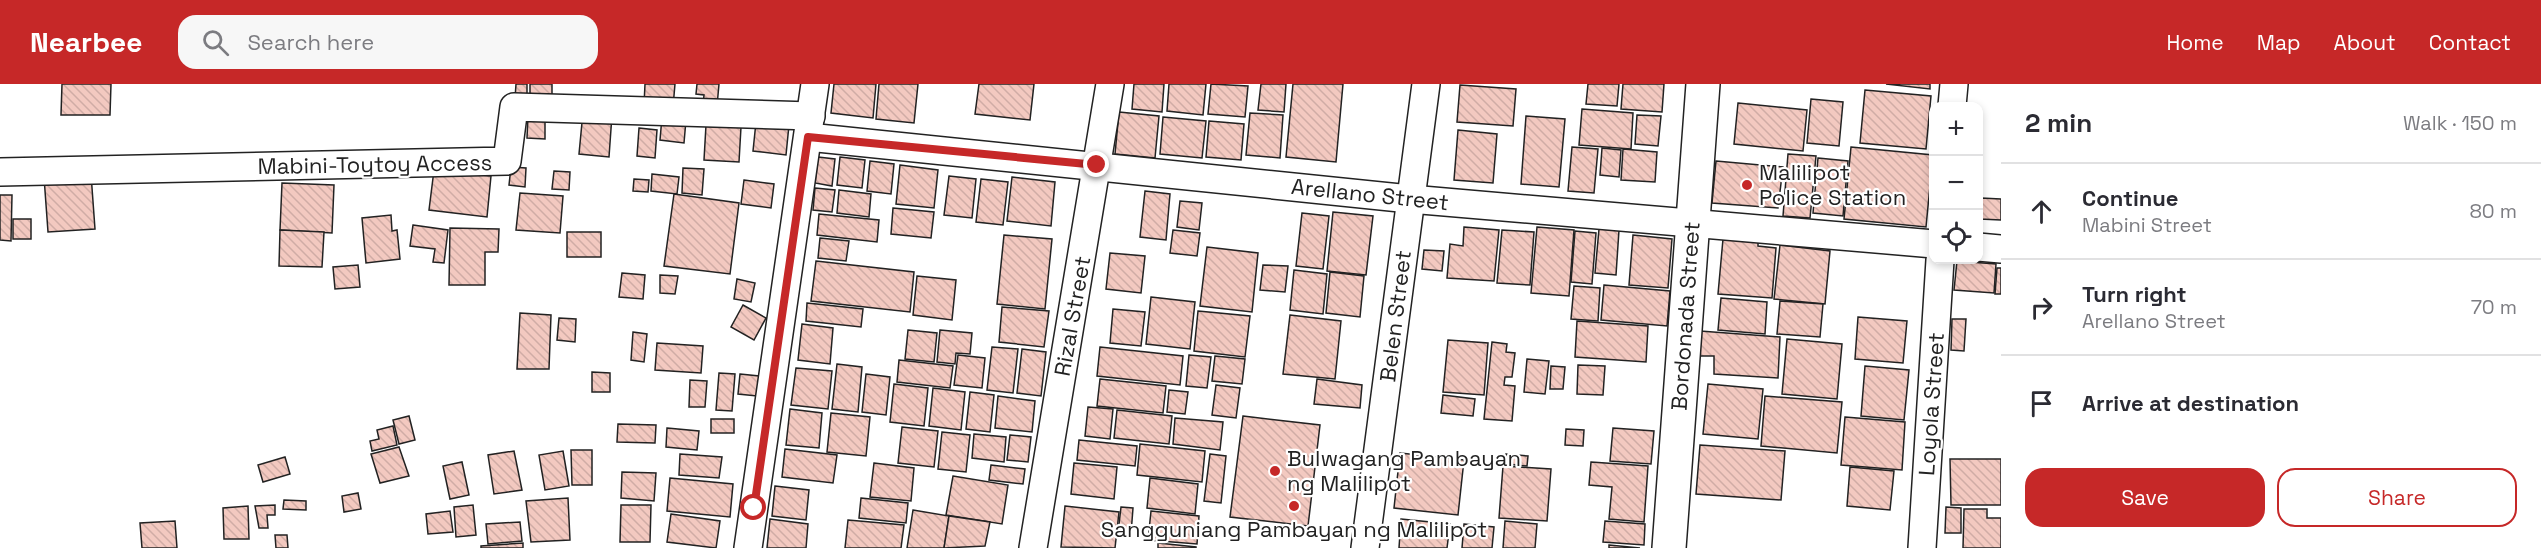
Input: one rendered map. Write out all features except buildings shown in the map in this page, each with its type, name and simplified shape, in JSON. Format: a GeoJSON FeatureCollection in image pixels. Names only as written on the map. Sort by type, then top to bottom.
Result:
{"type":"FeatureCollection","features":[{"type":"Feature","properties":{"kind":"street"},"geometry":{"type":"LineString","coordinates":[[748,548],[815,84]]}},
{"type":"Feature","properties":{"kind":"street","name":"Rizal Street"},"geometry":{"type":"LineString","coordinates":[[1033,548],[1110,84]]}},
{"type":"Feature","properties":{"kind":"street","name":"Belen Street"},"geometry":{"type":"LineString","coordinates":[[1365,548],[1426,84]]}},
{"type":"Feature","properties":{"kind":"street","name":"Bordonada Street"},"geometry":{"type":"LineString","coordinates":[[1669,548],[1703,84]]}},
{"type":"Feature","properties":{"kind":"street"},"geometry":{"type":"LineString","coordinates":[[1952,102],[1954,84]]}},
{"type":"Feature","properties":{"kind":"street","name":"Mabini-Toytoy Access"},"geometry":{"type":"LineString","coordinates":[[0,172],[507,161],[514,107],[810,127]]}},
{"type":"Feature","properties":{"kind":"street","name":"Arellano Street"},"geometry":{"type":"LineString","coordinates":[[810,127],[1097,165],[1410,199],[1929,244]]}},
{"type":"Feature","properties":{"kind":"street"},"geometry":{"type":"LineString","coordinates":[[1983,247],[2001,249]]}},
{"type":"Feature","properties":{"kind":"street","name":"Loyola Street"},"geometry":{"type":"LineString","coordinates":[[1922,548],[1940,264]]}},
{"type":"Feature","properties":{"kind":"place","name":"Malilipot Police Station"},"geometry":{"type":"Point","coordinates":[1747,185]}},
{"type":"Feature","properties":{"kind":"place","name":"Bulwagang Pambayan ng Malilipot"},"geometry":{"type":"Point","coordinates":[1275,471]}},
{"type":"Feature","properties":{"kind":"place","name":"Sangguniang Pambayan ng Malilipot"},"geometry":{"type":"Point","coordinates":[1294,506]}},
{"type":"Feature","properties":{"kind":"route"},"geometry":{"type":"LineString","coordinates":[[754,508],[808,137],[1097,165]]}}]}
